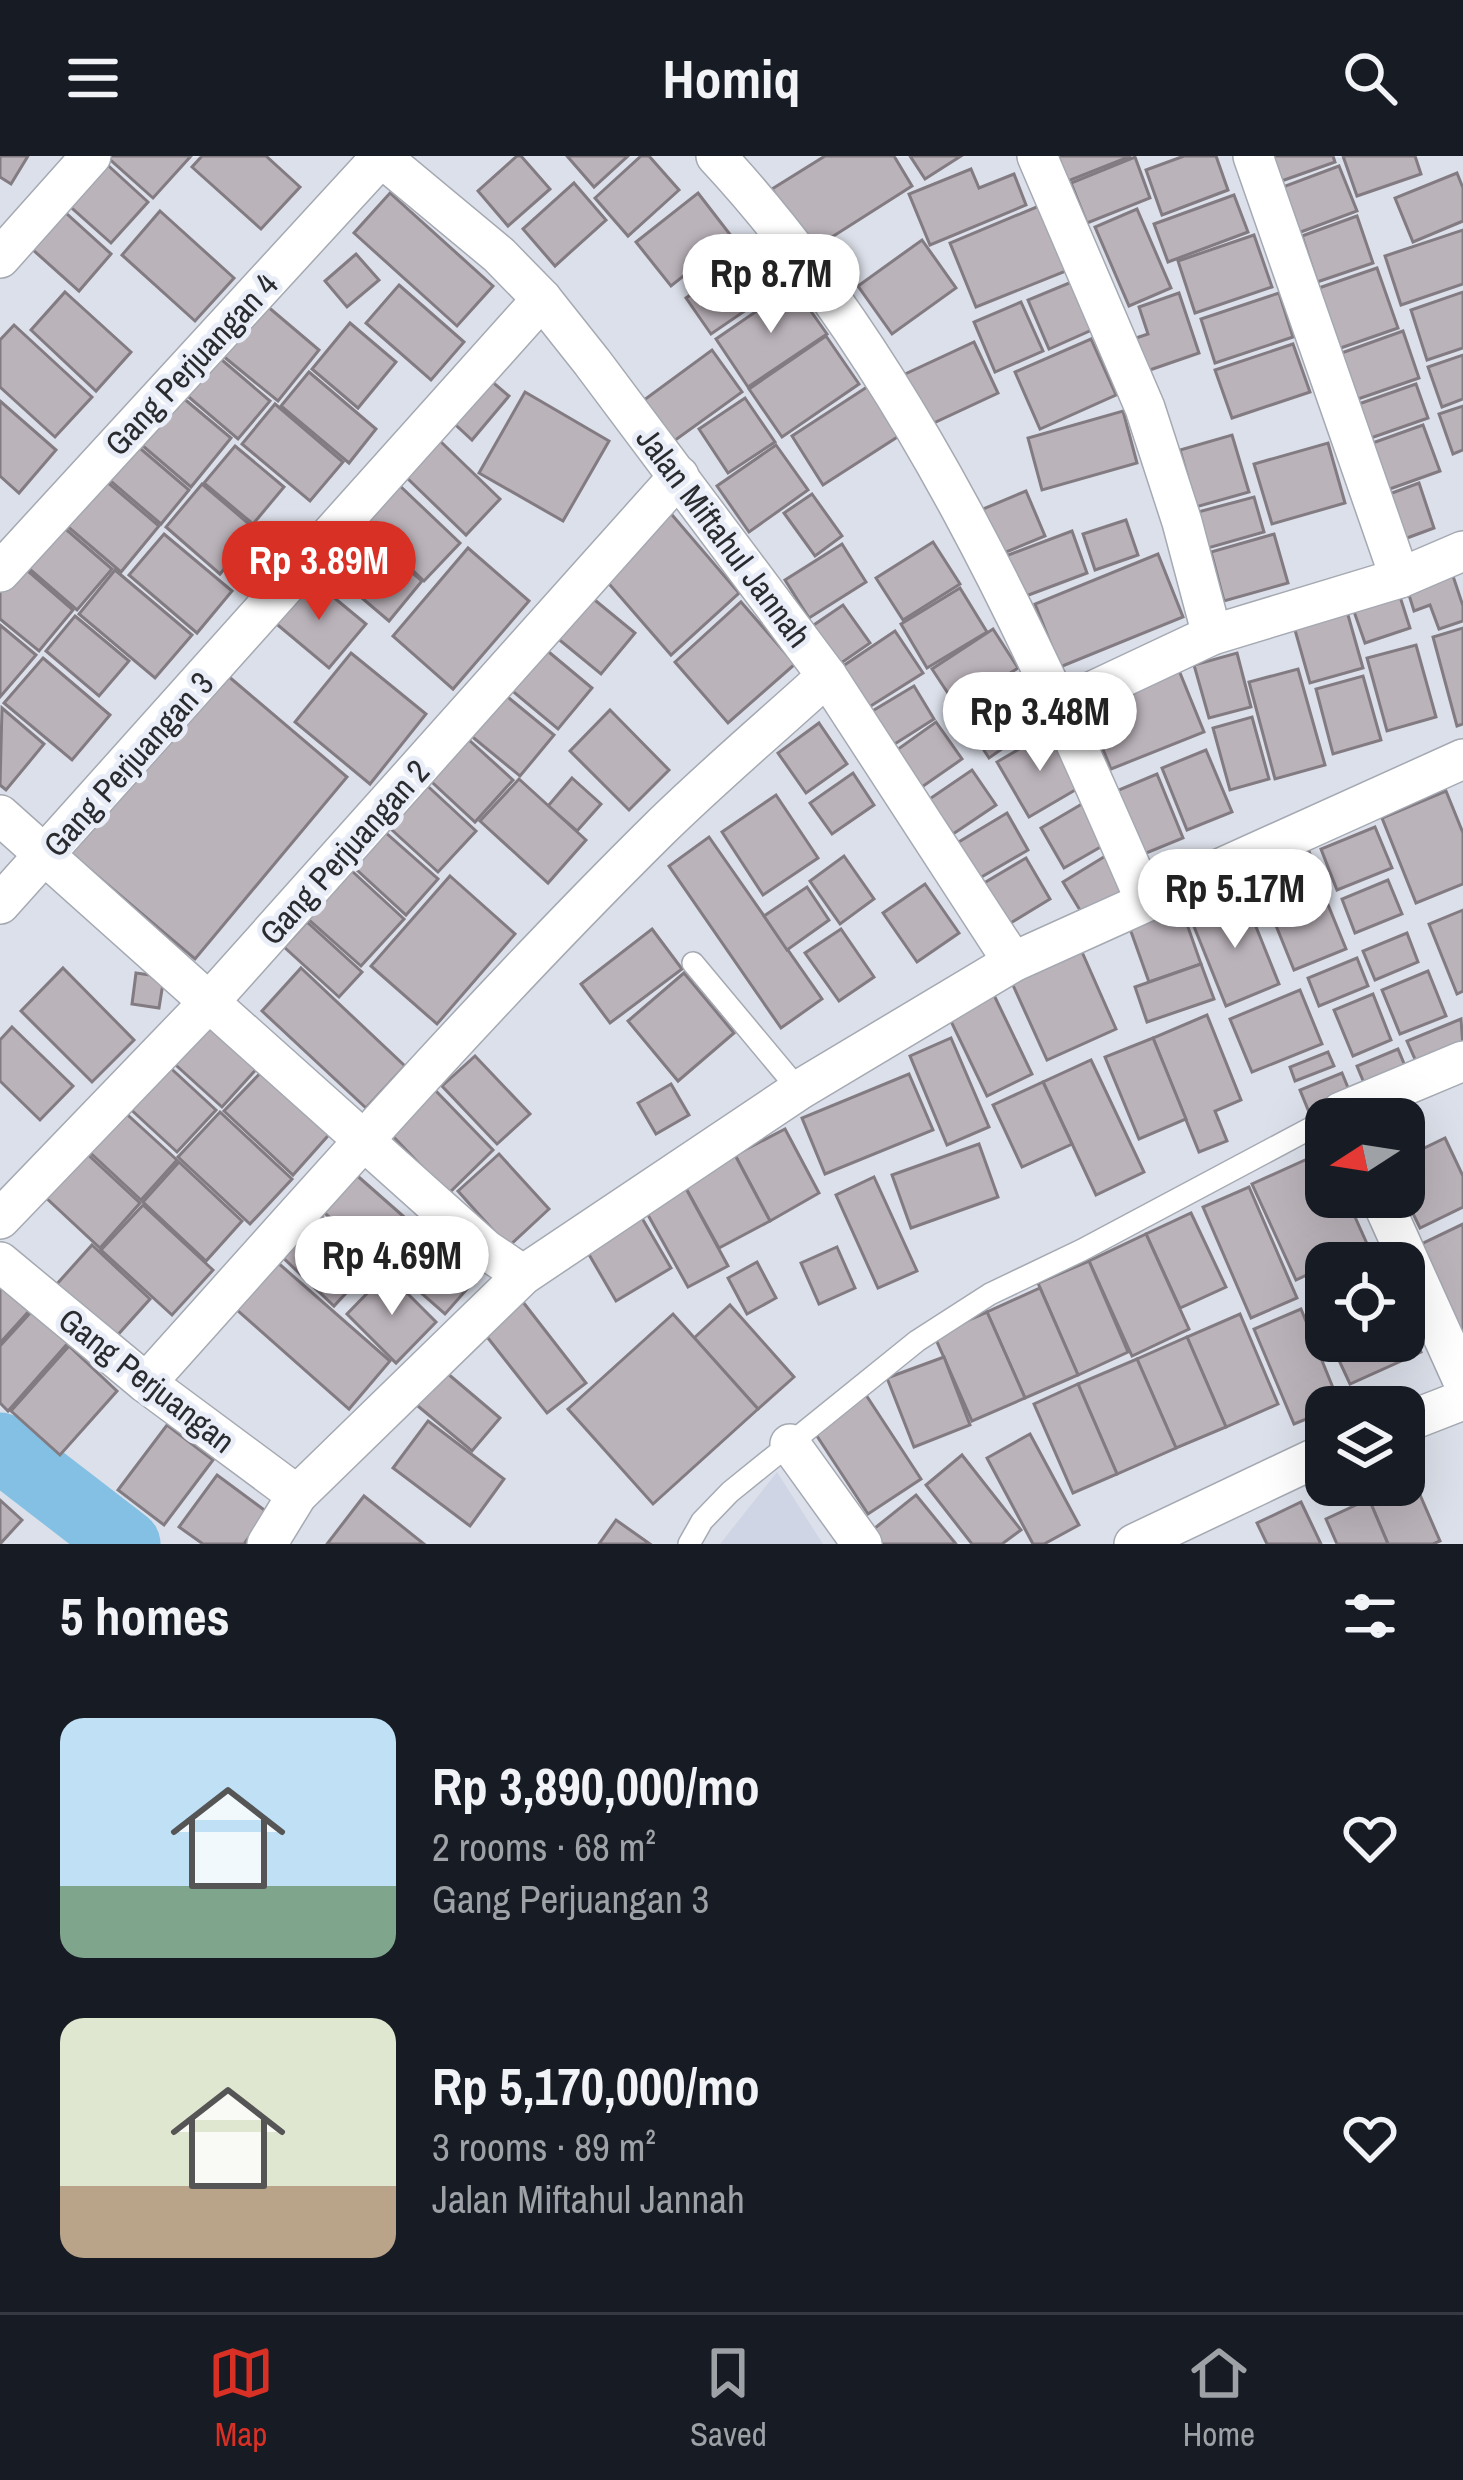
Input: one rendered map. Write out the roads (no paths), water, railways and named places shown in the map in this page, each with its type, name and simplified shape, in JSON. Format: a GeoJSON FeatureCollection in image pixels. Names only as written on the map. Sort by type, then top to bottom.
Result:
{"type":"FeatureCollection","features":[{"type":"Feature","properties":{"kind":"street"},"geometry":{"type":"LineString","coordinates":[[0,258],[91,156]]}},
{"type":"Feature","properties":{"kind":"street","name":"Jalan Miftahul Jannah"},"geometry":{"type":"LineString","coordinates":[[381,156],[499,255],[542,299],[827,676],[1013,962]]}},
{"type":"Feature","properties":{"kind":"street","name":"Gang Perjuangan 4"},"geometry":{"type":"LineString","coordinates":[[0,572],[381,156]]}},
{"type":"Feature","properties":{"kind":"street"},"geometry":{"type":"LineString","coordinates":[[716,156],[776,220],[926,448],[1061,706],[1145,901]]}},
{"type":"Feature","properties":{"kind":"street"},"geometry":{"type":"LineString","coordinates":[[1036,156],[1145,408],[1211,634]]}},
{"type":"Feature","properties":{"kind":"street"},"geometry":{"type":"LineString","coordinates":[[1253,156],[1400,578]]}},
{"type":"Feature","properties":{"kind":"street","name":"Gang Perjuangan 3"},"geometry":{"type":"LineString","coordinates":[[0,904],[542,299]]}},
{"type":"Feature","properties":{"kind":"street","name":"Gang Perjuangan 2"},"geometry":{"type":"LineString","coordinates":[[0,1220],[209,1002],[679,476]]}},
{"type":"Feature","properties":{"kind":"street"},"geometry":{"type":"LineString","coordinates":[[1061,706],[1211,634],[1400,578],[1463,551]]}},
{"type":"Feature","properties":{"kind":"street"},"geometry":{"type":"LineString","coordinates":[[146,1383],[364,1139],[661,827],[827,676]]}},
{"type":"Feature","properties":{"kind":"street"},"geometry":{"type":"LineString","coordinates":[[267,1544],[297,1495],[523,1275],[799,1090],[1013,962],[1463,759]]}},
{"type":"Feature","properties":{"kind":"street"},"geometry":{"type":"LineString","coordinates":[[0,815],[485,1250],[523,1275]]}},
{"type":"Feature","properties":{"kind":"street"},"geometry":{"type":"LineString","coordinates":[[1380,1098],[1463,1061]]}},
{"type":"Feature","properties":{"kind":"street"},"geometry":{"type":"LineString","coordinates":[[1389,1218],[1463,1382]]}},
{"type":"Feature","properties":{"kind":"street","name":"Gang Perjuangan"},"geometry":{"type":"LineString","coordinates":[[0,1262],[146,1383],[297,1495]]}},
{"type":"Feature","properties":{"kind":"street"},"geometry":{"type":"LineString","coordinates":[[1425,1415],[1463,1400]]}},
{"type":"Feature","properties":{"kind":"street"},"geometry":{"type":"LineString","coordinates":[[790,1444],[862,1544]]}},
{"type":"Feature","properties":{"kind":"street"},"geometry":{"type":"LineString","coordinates":[[1134,1544],[1305,1463]]}},
{"type":"Feature","properties":{"kind":"lane"},"geometry":{"type":"LineString","coordinates":[[693,963],[799,1090]]}},
{"type":"Feature","properties":{"kind":"lane"},"geometry":{"type":"LineString","coordinates":[[689,1544],[702,1521],[730,1492],[917,1341],[990,1294],[1305,1134]]}},
{"type":"Feature","properties":{"kind":"waterway"},"geometry":{"type":"LineString","coordinates":[[0,1447],[126,1544]]}}]}
